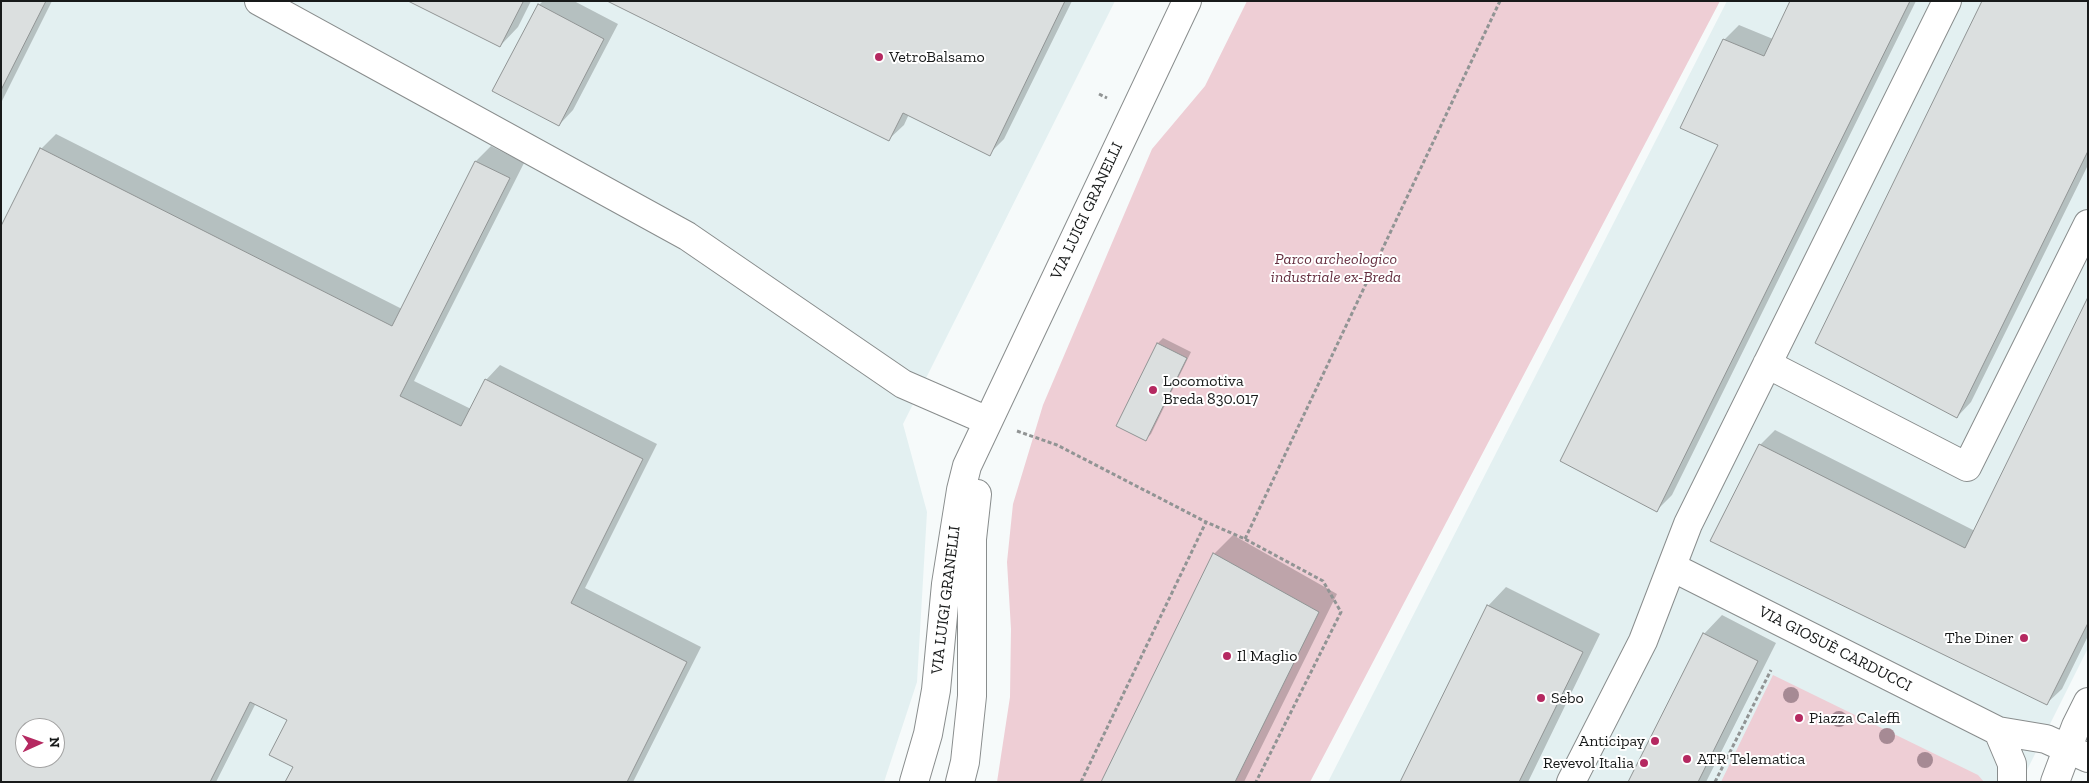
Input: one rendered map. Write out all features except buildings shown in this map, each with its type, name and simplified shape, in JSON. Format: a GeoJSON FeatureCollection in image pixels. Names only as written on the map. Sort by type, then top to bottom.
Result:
{"type":"FeatureCollection","features":[{"type":"Feature","properties":{"kind":"street"},"geometry":{"type":"LineString","coordinates":[[259,1],[687,236],[904,384],[988,420]]}},
{"type":"Feature","properties":{"kind":"street","name":"VIA LUIGI GRANELLI"},"geometry":{"type":"LineString","coordinates":[[914,782],[928,734],[936,690],[946,584],[962,484],[971,455],[1187,1]]}},
{"type":"Feature","properties":{"kind":"street"},"geometry":{"type":"LineString","coordinates":[[1572,782],[1643,641],[1688,524],[1947,1]]}},
{"type":"Feature","properties":{"kind":"street"},"geometry":{"type":"LineString","coordinates":[[1766,364],[1967,467],[2088,224]]}},
{"type":"Feature","properties":{"kind":"street","name":"VIA LUIGI GRANELLI"},"geometry":{"type":"LineString","coordinates":[[960,782],[965,762],[972,696],[972,539],[978,480],[988,420]]}},
{"type":"Feature","properties":{"kind":"street","name":"VIA GIOSUÈ CARDUCCI"},"geometry":{"type":"LineString","coordinates":[[1672,567],[1998,731],[2073,734]]}},
{"type":"Feature","properties":{"kind":"street"},"geometry":{"type":"LineString","coordinates":[[1998,731],[2012,764],[2012,782]]}},
{"type":"Feature","properties":{"kind":"street"},"geometry":{"type":"LineString","coordinates":[[2055,782],[2073,734]]}},
{"type":"Feature","properties":{"kind":"path"},"geometry":{"type":"LineString","coordinates":[[1245,539],[1500,1]]}},
{"type":"Feature","properties":{"kind":"path"},"geometry":{"type":"LineString","coordinates":[[988,420],[1057,445],[1206,522],[1245,539],[1323,581],[1341,612],[1256,782]]}},
{"type":"Feature","properties":{"kind":"path"},"geometry":{"type":"LineString","coordinates":[[1081,782],[1206,522]]}},
{"type":"Feature","properties":{"kind":"path"},"geometry":{"type":"LineString","coordinates":[[1715,782],[1771,670]]}},
{"type":"Feature","properties":{"kind":"shaded area"},"geometry":{"type":"Polygon","coordinates":[[[1,1],[1115,1],[903,424],[927,512],[917,682],[884,782],[1,782],[1,1]]]}},
{"type":"Feature","properties":{"kind":"shaded area"},"geometry":{"type":"Polygon","coordinates":[[[1727,1],[2088,1],[2088,648],[2021,782],[1328,782],[1727,1]]]}},
{"type":"Feature","properties":{"kind":"green space","name":"Parco archeologico industriale ex-Breda"},"geometry":{"type":"Polygon","coordinates":[[[1247,1],[1720,1],[1310,782],[997,782],[1010,697],[1011,629],[1007,562],[1013,504],[1043,405],[1152,149],[1205,86],[1247,1]]]}},
{"type":"Feature","properties":{"kind":"green space","name":"Piazza Caleffi"},"geometry":{"type":"Polygon","coordinates":[[[1773,675],[1978,775],[1984,782],[1721,782],[1773,675]]]}},
{"type":"Feature","properties":{"kind":"place","name":"VetroBalsamo"},"geometry":{"type":"Point","coordinates":[879,57]}},
{"type":"Feature","properties":{"kind":"place","name":"Locomotiva Breda 830.017"},"geometry":{"type":"Point","coordinates":[1153,390]}},
{"type":"Feature","properties":{"kind":"place","name":"The Diner"},"geometry":{"type":"Point","coordinates":[2024,638]}},
{"type":"Feature","properties":{"kind":"place","name":"Il Maglio"},"geometry":{"type":"Point","coordinates":[1227,656]}},
{"type":"Feature","properties":{"kind":"place","name":"Sebo"},"geometry":{"type":"Point","coordinates":[1541,698]}},
{"type":"Feature","properties":{"kind":"place","name":"Piazza Caleffi"},"geometry":{"type":"Point","coordinates":[1799,718]}},
{"type":"Feature","properties":{"kind":"place","name":"Anticipay"},"geometry":{"type":"Point","coordinates":[1655,741]}},
{"type":"Feature","properties":{"kind":"place","name":"ATR Telematica"},"geometry":{"type":"Point","coordinates":[1687,759]}},
{"type":"Feature","properties":{"kind":"place","name":"Revevol Italia"},"geometry":{"type":"Point","coordinates":[1644,763]}}]}
